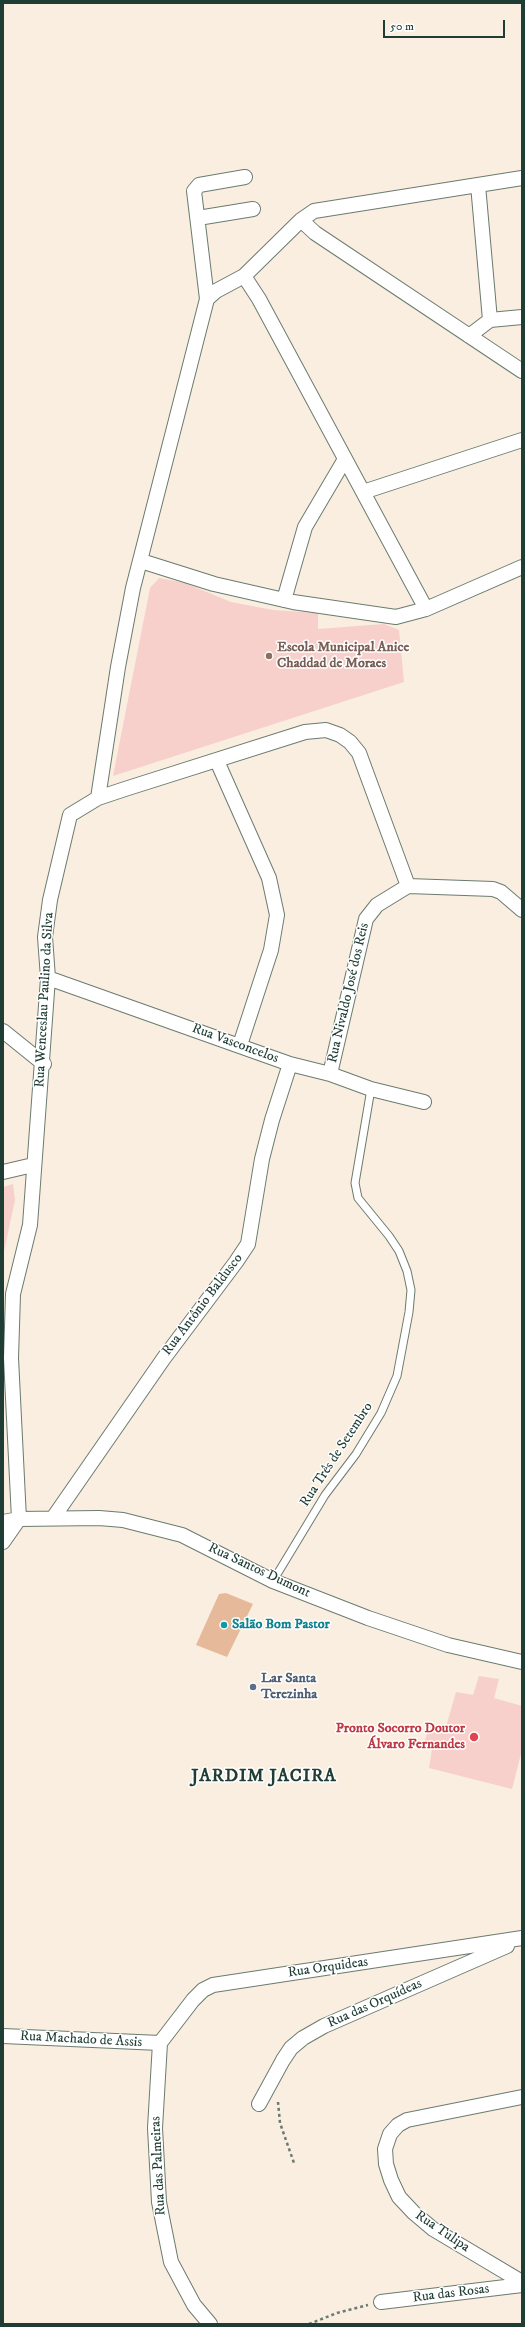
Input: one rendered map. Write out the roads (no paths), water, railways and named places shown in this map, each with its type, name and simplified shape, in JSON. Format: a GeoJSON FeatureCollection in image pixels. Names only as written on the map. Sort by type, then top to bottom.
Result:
{"type":"FeatureCollection","features":[{"type":"Feature","properties":{"kind":"street"},"geometry":{"type":"LineString","coordinates":[[98,798],[118,667],[133,588],[207,299],[194,191],[199,185],[245,178]]}},
{"type":"Feature","properties":{"kind":"street"},"geometry":{"type":"LineString","coordinates":[[207,299],[216,291],[244,276],[301,220],[314,211],[522,178]]}},
{"type":"Feature","properties":{"kind":"street"},"geometry":{"type":"LineString","coordinates":[[478,185],[490,320]]}},
{"type":"Feature","properties":{"kind":"street"},"geometry":{"type":"LineString","coordinates":[[198,218],[253,209]]}},
{"type":"Feature","properties":{"kind":"street"},"geometry":{"type":"LineString","coordinates":[[301,220],[315,233],[522,371]]}},
{"type":"Feature","properties":{"kind":"street"},"geometry":{"type":"LineString","coordinates":[[244,276],[259,299],[426,608]]}},
{"type":"Feature","properties":{"kind":"street"},"geometry":{"type":"LineString","coordinates":[[469,336],[490,320],[522,317]]}},
{"type":"Feature","properties":{"kind":"street"},"geometry":{"type":"LineString","coordinates":[[363,492],[522,440]]}},
{"type":"Feature","properties":{"kind":"street"},"geometry":{"type":"LineString","coordinates":[[284,600],[305,526],[345,459]]}},
{"type":"Feature","properties":{"kind":"street"},"geometry":{"type":"LineString","coordinates":[[141,561],[214,584],[284,600],[396,617],[426,608],[522,567]]}},
{"type":"Feature","properties":{"kind":"street","name":"Rua Wenceslau Paulino da Silva"},"geometry":{"type":"LineString","coordinates":[[19,1519],[11,1358],[13,1301],[30,1225],[33,1165],[44,1064],[48,978],[45,937],[50,900],[70,815],[98,798],[305,732],[326,730],[340,735],[350,742],[359,753],[408,886]]}},
{"type":"Feature","properties":{"kind":"street"},"geometry":{"type":"LineString","coordinates":[[217,761],[269,878],[277,915],[271,950],[240,1045]]}},
{"type":"Feature","properties":{"kind":"street"},"geometry":{"type":"LineString","coordinates":[[408,886],[493,889],[501,892],[522,910]]}},
{"type":"Feature","properties":{"kind":"street","name":"Rua Nivaldo José dos Reis"},"geometry":{"type":"LineString","coordinates":[[330,1074],[366,919],[377,905],[408,886]]}},
{"type":"Feature","properties":{"kind":"street","name":"Rua Vasconcelos"},"geometry":{"type":"LineString","coordinates":[[48,978],[290,1064],[330,1074],[371,1089],[424,1102]]}},
{"type":"Feature","properties":{"kind":"street"},"geometry":{"type":"LineString","coordinates":[[3,1031],[44,1064]]}},
{"type":"Feature","properties":{"kind":"street","name":"Rua Antônio Baldusco"},"geometry":{"type":"LineString","coordinates":[[53,1518],[164,1358],[248,1244],[262,1159],[272,1120],[290,1064]]}},
{"type":"Feature","properties":{"kind":"street"},"geometry":{"type":"LineString","coordinates":[[3,1172],[33,1165]]}},
{"type":"Feature","properties":{"kind":"street","name":"Rua Santos Dumont"},"geometry":{"type":"LineString","coordinates":[[3,1522],[19,1519],[99,1518],[123,1520],[182,1535],[273,1581],[448,1645],[522,1662]]}},
{"type":"Feature","properties":{"kind":"street"},"geometry":{"type":"LineString","coordinates":[[3,1542],[19,1519]]}},
{"type":"Feature","properties":{"kind":"street","name":"Rua Orquideas"},"geometry":{"type":"LineString","coordinates":[[160,2043],[193,2000],[203,1990],[213,1985],[522,1939]]}},
{"type":"Feature","properties":{"kind":"street","name":"Rua das Orquídeas"},"geometry":{"type":"LineString","coordinates":[[260,2104],[283,2060],[291,2048],[303,2038],[324,2026],[522,1939]]}},
{"type":"Feature","properties":{"kind":"street","name":"Rua Machado de Assis"},"geometry":{"type":"LineString","coordinates":[[3,2036],[160,2043]]}},
{"type":"Feature","properties":{"kind":"street","name":"Rua das Palmeiras"},"geometry":{"type":"LineString","coordinates":[[160,2043],[155,2128],[159,2202],[171,2262],[194,2306],[210,2324]]}},
{"type":"Feature","properties":{"kind":"street","name":"Rua Tulipa"},"geometry":{"type":"LineString","coordinates":[[522,2097],[407,2120],[398,2125],[390,2134],[385,2149],[386,2164],[391,2180],[399,2197],[414,2213],[433,2229],[522,2282]]}},
{"type":"Feature","properties":{"kind":"street","name":"Rua das Rosas"},"geometry":{"type":"LineString","coordinates":[[381,2302],[522,2285]]}},
{"type":"Feature","properties":{"kind":"lane","name":"Rua Três de Setembro"},"geometry":{"type":"LineString","coordinates":[[273,1581],[325,1495],[356,1454],[382,1413],[397,1376],[409,1312],[411,1290],[407,1271],[399,1251],[389,1236],[358,1198],[355,1183],[371,1089]]}},
{"type":"Feature","properties":{"kind":"place","name":"Escola Municipal Anice Chaddad de Moraes"},"geometry":{"type":"Point","coordinates":[269,656]}},
{"type":"Feature","properties":{"kind":"place","name":"Salão Bom Pastor"},"geometry":{"type":"Point","coordinates":[224,1625]}},
{"type":"Feature","properties":{"kind":"place","name":"Lar Santa Terezinha"},"geometry":{"type":"Point","coordinates":[253,1687]}},
{"type":"Feature","properties":{"kind":"place","name":"Pronto Socorro Doutor Álvaro Fernandes"},"geometry":{"type":"Point","coordinates":[474,1737]}},
{"type":"Feature","properties":{"kind":"district","name":"JARDIM JACIRA"},"geometry":{"type":"Point","coordinates":[264,1777]}}]}
